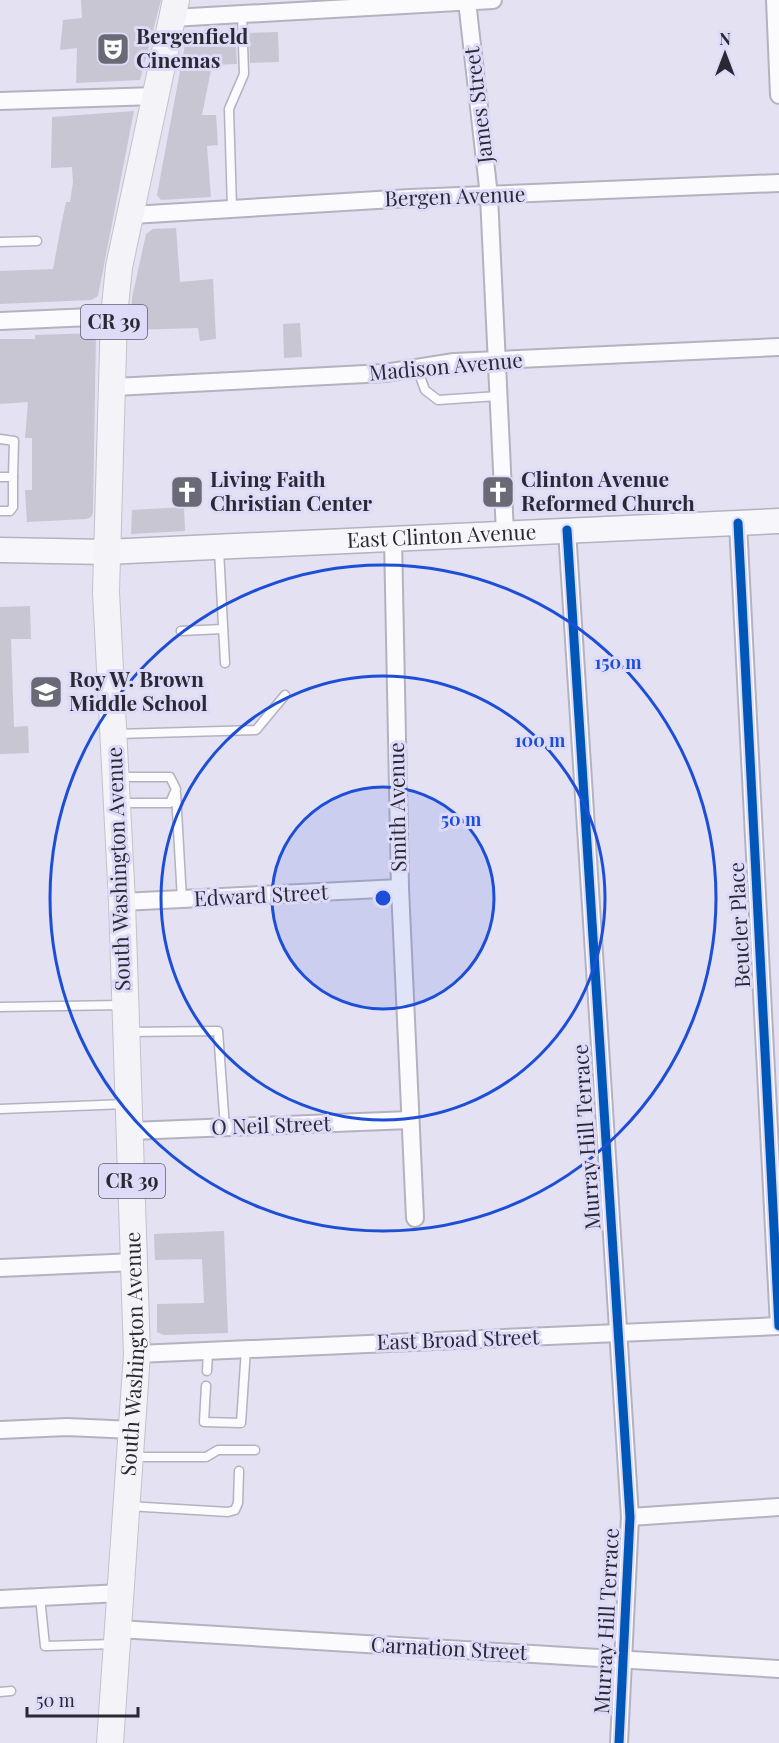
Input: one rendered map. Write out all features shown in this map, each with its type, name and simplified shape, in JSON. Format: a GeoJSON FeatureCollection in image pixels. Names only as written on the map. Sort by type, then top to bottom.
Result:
{"type":"FeatureCollection","features":[{"type":"Feature","properties":{"kind":"main road","name":"South Washington Avenue"},"geometry":{"type":"LineString","coordinates":[[110,1743],[137,1354],[131,1131],[106,552],[114,387],[114,316],[119,267],[132,215],[174,9]]}},
{"type":"Feature","properties":{"kind":"street"},"geometry":{"type":"LineString","coordinates":[[174,9],[242,14],[405,2],[493,0]]}},
{"type":"Feature","properties":{"kind":"street"},"geometry":{"type":"LineString","coordinates":[[775,0],[779,95]]}},
{"type":"Feature","properties":{"kind":"street","name":"James Street"},"geometry":{"type":"LineString","coordinates":[[467,1],[489,196],[505,533]]}},
{"type":"Feature","properties":{"kind":"street"},"geometry":{"type":"LineString","coordinates":[[0,101],[156,96]]}},
{"type":"Feature","properties":{"kind":"street","name":"Bergen Avenue"},"geometry":{"type":"LineString","coordinates":[[132,215],[232,208],[779,183]]}},
{"type":"Feature","properties":{"kind":"street"},"geometry":{"type":"LineString","coordinates":[[0,321],[114,316]]}},
{"type":"Feature","properties":{"kind":"street","name":"Madison Avenue"},"geometry":{"type":"LineString","coordinates":[[114,387],[385,373],[454,362],[779,347]]}},
{"type":"Feature","properties":{"kind":"street","name":"East Clinton Avenue"},"geometry":{"type":"LineString","coordinates":[[0,550],[106,552],[779,521]]}},
{"type":"Feature","properties":{"kind":"street","name":"Beucler Place"},"geometry":{"type":"LineString","coordinates":[[738,523],[779,1326]]}},
{"type":"Feature","properties":{"kind":"street","name":"Murray Hill Terrace"},"geometry":{"type":"LineString","coordinates":[[567,530],[630,1517],[619,1743]]}},
{"type":"Feature","properties":{"kind":"street","name":"Smith Avenue"},"geometry":{"type":"LineString","coordinates":[[393,538],[400,888],[415,1218]]}},
{"type":"Feature","properties":{"kind":"street","name":"Edward Street"},"geometry":{"type":"LineString","coordinates":[[122,902],[400,888]]}},
{"type":"Feature","properties":{"kind":"street","name":"O Neil Street"},"geometry":{"type":"LineString","coordinates":[[131,1131],[411,1120]]}},
{"type":"Feature","properties":{"kind":"street"},"geometry":{"type":"LineString","coordinates":[[0,1268],[135,1262]]}},
{"type":"Feature","properties":{"kind":"street","name":"East Broad Street"},"geometry":{"type":"LineString","coordinates":[[137,1354],[779,1326]]}},
{"type":"Feature","properties":{"kind":"street"},"geometry":{"type":"LineString","coordinates":[[0,1430],[67,1427],[133,1430]]}},
{"type":"Feature","properties":{"kind":"street"},"geometry":{"type":"LineString","coordinates":[[630,1517],[779,1507]]}},
{"type":"Feature","properties":{"kind":"street"},"geometry":{"type":"LineString","coordinates":[[0,1599],[121,1593]]}},
{"type":"Feature","properties":{"kind":"street","name":"Carnation Street"},"geometry":{"type":"LineString","coordinates":[[118,1637],[624,1659],[779,1669]]}},
{"type":"Feature","properties":{"kind":"lane"},"geometry":{"type":"LineString","coordinates":[[232,208],[229,109],[244,74],[242,14]]}},
{"type":"Feature","properties":{"kind":"lane"},"geometry":{"type":"LineString","coordinates":[[0,242],[37,241]]}},
{"type":"Feature","properties":{"kind":"lane"},"geometry":{"type":"LineString","coordinates":[[417,368],[425,390],[438,400],[498,396]]}},
{"type":"Feature","properties":{"kind":"lane"},"geometry":{"type":"LineString","coordinates":[[0,439],[14,441],[13,507],[10,511],[0,512]]}},
{"type":"Feature","properties":{"kind":"lane"},"geometry":{"type":"LineString","coordinates":[[0,477],[13,477]]}},
{"type":"Feature","properties":{"kind":"lane"},"geometry":{"type":"LineString","coordinates":[[219,547],[225,663]]}},
{"type":"Feature","properties":{"kind":"lane"},"geometry":{"type":"LineString","coordinates":[[181,631],[223,629]]}},
{"type":"Feature","properties":{"kind":"lane"},"geometry":{"type":"LineString","coordinates":[[114,734],[256,730],[285,695]]}},
{"type":"Feature","properties":{"kind":"lane"},"geometry":{"type":"LineString","coordinates":[[116,777],[170,777],[176,789],[182,900]]}},
{"type":"Feature","properties":{"kind":"lane"},"geometry":{"type":"LineString","coordinates":[[117,803],[170,803],[176,789]]}},
{"type":"Feature","properties":{"kind":"lane"},"geometry":{"type":"LineString","coordinates":[[0,1007],[125,1005]]}},
{"type":"Feature","properties":{"kind":"lane"},"geometry":{"type":"LineString","coordinates":[[126,1032],[218,1031],[225,1129]]}},
{"type":"Feature","properties":{"kind":"lane"},"geometry":{"type":"LineString","coordinates":[[0,1109],[129,1104]]}},
{"type":"Feature","properties":{"kind":"lane"},"geometry":{"type":"LineString","coordinates":[[206,1386],[204,1422],[241,1423],[246,1349]]}},
{"type":"Feature","properties":{"kind":"lane"},"geometry":{"type":"LineString","coordinates":[[207,1371],[208,1351]]}},
{"type":"Feature","properties":{"kind":"lane"},"geometry":{"type":"LineString","coordinates":[[131,1457],[206,1457],[218,1450],[255,1450]]}},
{"type":"Feature","properties":{"kind":"lane"},"geometry":{"type":"LineString","coordinates":[[128,1506],[228,1512],[235,1510],[238,1503],[239,1471]]}},
{"type":"Feature","properties":{"kind":"lane"},"geometry":{"type":"LineString","coordinates":[[40,1597],[45,1646],[118,1637]]}},
{"type":"Feature","properties":{"kind":"lane"},"geometry":{"type":"LineString","coordinates":[[0,1692],[11,1691]]}},
{"type":"Feature","properties":{"kind":"building","name":"Bergenfield Cinemas"},"geometry":{"type":"Polygon","coordinates":[[[81,0],[161,0],[140,80],[76,83],[77,48],[60,50],[63,20],[82,18],[81,0]]]}},
{"type":"Feature","properties":{"kind":"building"},"geometry":{"type":"Polygon","coordinates":[[[235,31],[237,64],[212,65],[202,115],[216,115],[218,145],[207,146],[211,197],[161,200],[157,195],[186,39],[191,33],[235,31]]]}},
{"type":"Feature","properties":{"kind":"building"},"geometry":{"type":"Polygon","coordinates":[[[278,32],[279,62],[250,63],[249,33],[278,32]]]}},
{"type":"Feature","properties":{"kind":"building"},"geometry":{"type":"Polygon","coordinates":[[[134,111],[98,296],[91,300],[0,304],[0,271],[53,269],[66,202],[70,202],[73,182],[72,167],[51,168],[52,117],[134,111]]]}},
{"type":"Feature","properties":{"kind":"building"},"geometry":{"type":"Polygon","coordinates":[[[176,228],[180,282],[213,279],[216,339],[200,341],[198,328],[131,330],[132,298],[146,234],[153,229],[176,228]]]}},
{"type":"Feature","properties":{"kind":"building"},"geometry":{"type":"Polygon","coordinates":[[[300,323],[302,357],[284,358],[283,324],[300,323]]]}},
{"type":"Feature","properties":{"kind":"building"},"geometry":{"type":"Polygon","coordinates":[[[96,333],[93,512],[91,517],[86,519],[27,522],[25,490],[32,490],[32,438],[25,438],[28,402],[0,404],[0,339],[35,339],[35,335],[96,333]]]}},
{"type":"Feature","properties":{"kind":"building"},"geometry":{"type":"Polygon","coordinates":[[[184,507],[185,531],[131,534],[132,510],[184,507]]]}},
{"type":"Feature","properties":{"kind":"building"},"geometry":{"type":"Polygon","coordinates":[[[30,606],[31,639],[11,639],[14,727],[28,726],[29,753],[0,754],[0,607],[30,606]]]}},
{"type":"Feature","properties":{"kind":"building"},"geometry":{"type":"Polygon","coordinates":[[[224,1231],[228,1333],[163,1335],[157,1332],[157,1304],[204,1303],[202,1259],[155,1260],[154,1234],[224,1231]]]}},
{"type":"Feature","properties":{"kind":"cycle path"},"geometry":{"type":"LineString","coordinates":[[738,523],[779,1326]]}},
{"type":"Feature","properties":{"kind":"cycle path"},"geometry":{"type":"LineString","coordinates":[[567,530],[630,1517],[619,1743]]}},
{"type":"Feature","properties":{"kind":"place","name":"Bergenfield Cinemas"},"geometry":{"type":"Point","coordinates":[113,49]}},
{"type":"Feature","properties":{"kind":"place","name":"Living Faith Christian Center"},"geometry":{"type":"Point","coordinates":[187,492]}},
{"type":"Feature","properties":{"kind":"place","name":"Clinton Avenue Reformed Church"},"geometry":{"type":"Point","coordinates":[498,492]}},
{"type":"Feature","properties":{"kind":"place","name":"Roy W. Brown Middle School"},"geometry":{"type":"Point","coordinates":[46,692]}}]}
